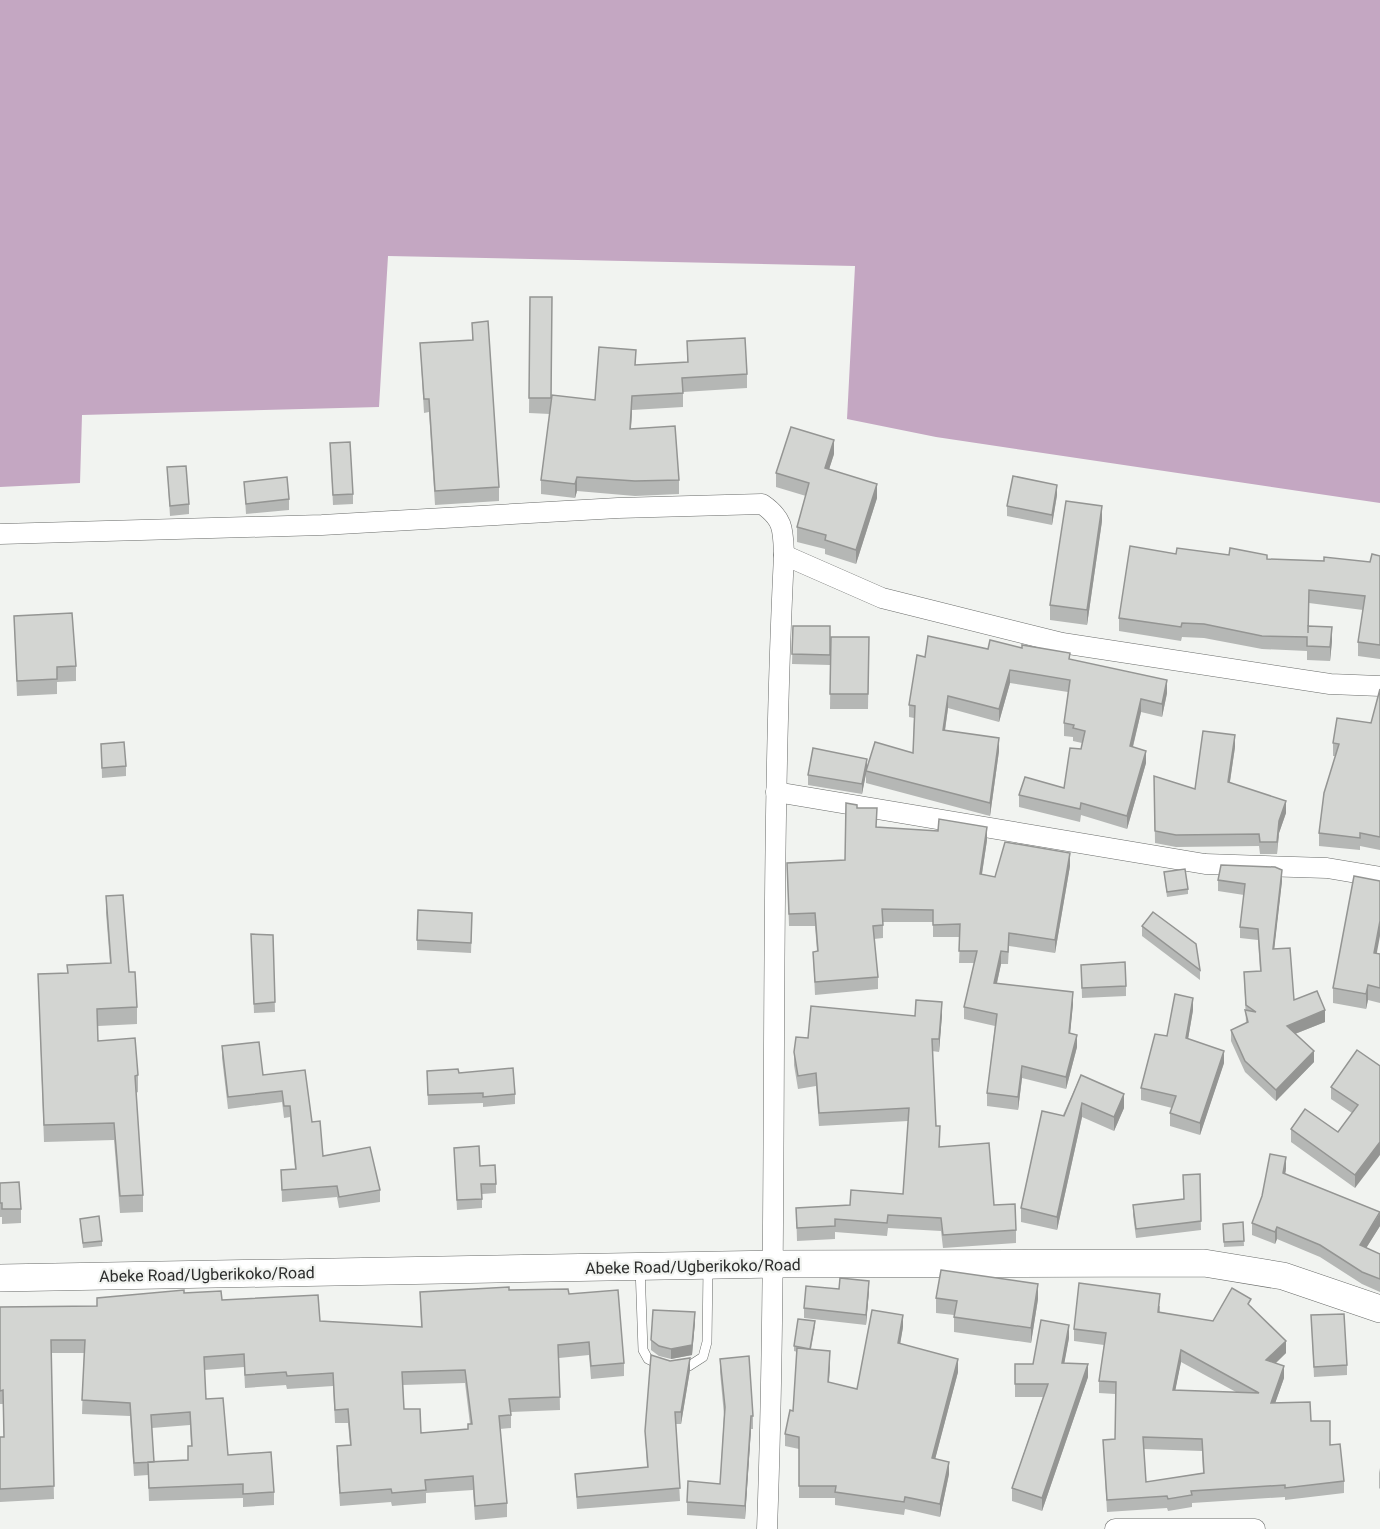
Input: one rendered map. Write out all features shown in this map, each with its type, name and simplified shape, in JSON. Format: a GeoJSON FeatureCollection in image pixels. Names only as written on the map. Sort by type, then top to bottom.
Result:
{"type":"FeatureCollection","features":[{"type":"Feature","properties":{"kind":"street"},"geometry":{"type":"LineString","coordinates":[[0,534],[322,525],[618,508],[762,504],[775,513],[783,528],[784,555],[776,792],[773,1264],[768,1529]]}},
{"type":"Feature","properties":{"kind":"street"},"geometry":{"type":"LineString","coordinates":[[784,555],[882,598],[1062,643],[1330,684],[1380,686]]}},
{"type":"Feature","properties":{"kind":"street"},"geometry":{"type":"LineString","coordinates":[[776,792],[1205,864],[1327,868],[1380,877]]}},
{"type":"Feature","properties":{"kind":"street","name":"Abeke Road/Ugberikoko/Road"},"geometry":{"type":"LineString","coordinates":[[0,1278],[773,1264],[1204,1263],[1283,1275],[1380,1309]]}},
{"type":"Feature","properties":{"kind":"street"},"geometry":{"type":"LineString","coordinates":[[1115,1529],[1255,1529]]}},
{"type":"Feature","properties":{"kind":"lane"},"geometry":{"type":"LineString","coordinates":[[640,1267],[643,1350],[648,1359],[660,1365],[675,1367],[689,1366],[703,1358],[707,1342],[708,1266]]}},
{"type":"Feature","properties":{"kind":"shaded area"},"geometry":{"type":"Polygon","coordinates":[[[0,0],[1380,0],[1380,503],[936,437],[847,419],[855,266],[388,256],[379,407],[82,415],[80,483],[0,487],[0,0]]]}},
{"type":"Feature","properties":{"kind":"building"},"geometry":{"type":"Polygon","coordinates":[[[530,297],[552,297],[551,398],[529,398],[530,297]]]}},
{"type":"Feature","properties":{"kind":"building"},"geometry":{"type":"Polygon","coordinates":[[[488,321],[499,487],[435,491],[429,399],[424,399],[420,343],[473,340],[472,323],[488,321]]]}},
{"type":"Feature","properties":{"kind":"building"},"geometry":{"type":"Polygon","coordinates":[[[745,338],[747,374],[682,378],[683,393],[632,396],[630,429],[675,426],[679,480],[635,481],[577,477],[575,484],[541,480],[552,395],[595,400],[599,347],[636,350],[635,365],[688,362],[687,341],[745,338]]]}},
{"type":"Feature","properties":{"kind":"building"},"geometry":{"type":"Polygon","coordinates":[[[791,427],[834,440],[825,468],[877,484],[856,550],[825,540],[826,535],[797,527],[809,483],[776,473],[791,427]]]}},
{"type":"Feature","properties":{"kind":"building"},"geometry":{"type":"Polygon","coordinates":[[[350,442],[353,494],[333,495],[330,443],[350,442]]]}},
{"type":"Feature","properties":{"kind":"building"},"geometry":{"type":"Polygon","coordinates":[[[186,466],[189,504],[170,506],[167,467],[186,466]]]}},
{"type":"Feature","properties":{"kind":"building"},"geometry":{"type":"Polygon","coordinates":[[[1013,476],[1057,485],[1052,515],[1007,506],[1013,476]]]}},
{"type":"Feature","properties":{"kind":"building"},"geometry":{"type":"Polygon","coordinates":[[[287,477],[289,499],[246,504],[244,482],[287,477]]]}},
{"type":"Feature","properties":{"kind":"building"},"geometry":{"type":"Polygon","coordinates":[[[1066,501],[1102,506],[1087,610],[1050,605],[1066,501]]]}},
{"type":"Feature","properties":{"kind":"building"},"geometry":{"type":"Polygon","coordinates":[[[1130,546],[1176,554],[1177,548],[1229,555],[1230,548],[1267,555],[1267,559],[1324,561],[1324,557],[1370,562],[1372,554],[1380,556],[1380,645],[1358,642],[1365,596],[1309,590],[1308,626],[1332,627],[1330,647],[1307,646],[1307,637],[1262,636],[1204,624],[1182,623],[1181,627],[1119,618],[1130,546]]]}},
{"type":"Feature","properties":{"kind":"building"},"geometry":{"type":"Polygon","coordinates":[[[72,613],[76,666],[57,667],[57,679],[17,681],[14,616],[72,613]]]}},
{"type":"Feature","properties":{"kind":"building"},"geometry":{"type":"Polygon","coordinates":[[[793,626],[830,626],[830,655],[792,654],[793,626]]]}},
{"type":"Feature","properties":{"kind":"building"},"geometry":{"type":"Polygon","coordinates":[[[928,636],[988,649],[990,640],[1022,648],[1022,645],[1070,653],[1069,659],[1167,680],[1162,704],[1141,699],[1130,746],[1146,751],[1127,816],[1081,803],[1080,809],[1019,795],[1025,777],[1064,788],[1070,748],[1081,749],[1085,731],[1064,723],[1070,680],[1010,670],[999,709],[948,696],[943,730],[999,738],[990,803],[866,771],[875,742],[913,753],[915,706],[909,705],[917,655],[925,657],[928,636]]]}},
{"type":"Feature","properties":{"kind":"building"},"geometry":{"type":"Polygon","coordinates":[[[831,637],[869,637],[868,694],[830,694],[831,637]]]}},
{"type":"Feature","properties":{"kind":"building"},"geometry":{"type":"Polygon","coordinates":[[[1380,689],[1380,837],[1360,833],[1360,838],[1319,833],[1324,793],[1339,744],[1333,743],[1337,718],[1371,723],[1380,689]]]}},
{"type":"Feature","properties":{"kind":"building"},"geometry":{"type":"Polygon","coordinates":[[[1203,731],[1235,735],[1228,782],[1286,801],[1279,821],[1277,842],[1260,842],[1259,834],[1176,835],[1155,831],[1154,776],[1195,789],[1203,731]]]}},
{"type":"Feature","properties":{"kind":"building"},"geometry":{"type":"Polygon","coordinates":[[[124,742],[126,766],[102,768],[101,744],[124,742]]]}},
{"type":"Feature","properties":{"kind":"building"},"geometry":{"type":"Polygon","coordinates":[[[813,748],[867,759],[862,784],[808,775],[813,748]]]}},
{"type":"Feature","properties":{"kind":"building"},"geometry":{"type":"Polygon","coordinates":[[[846,803],[857,805],[857,808],[877,808],[876,827],[938,831],[939,819],[987,827],[980,874],[995,877],[1005,842],[1070,853],[1055,940],[1009,933],[1008,952],[1001,951],[994,983],[1073,992],[1069,1033],[1077,1035],[1066,1077],[1022,1066],[1018,1097],[987,1093],[997,1014],[964,1007],[977,951],[959,951],[960,924],[933,925],[933,910],[882,909],[883,925],[873,926],[878,977],[815,982],[813,952],[818,951],[815,913],[789,914],[787,863],[845,860],[846,803]]]}},
{"type":"Feature","properties":{"kind":"building"},"geometry":{"type":"Polygon","coordinates":[[[1221,865],[1275,867],[1282,870],[1273,949],[1290,948],[1294,1000],[1317,991],[1325,1010],[1287,1026],[1314,1051],[1276,1090],[1245,1061],[1231,1030],[1248,1022],[1245,1010],[1256,1012],[1246,1005],[1244,972],[1261,971],[1258,929],[1240,927],[1245,884],[1218,880],[1221,865]]]}},
{"type":"Feature","properties":{"kind":"building"},"geometry":{"type":"Polygon","coordinates":[[[1185,869],[1188,889],[1167,892],[1164,872],[1185,869]]]}},
{"type":"Feature","properties":{"kind":"building"},"geometry":{"type":"Polygon","coordinates":[[[1354,876],[1380,881],[1380,921],[1374,953],[1380,954],[1380,988],[1368,985],[1366,994],[1333,988],[1354,876]]]}},
{"type":"Feature","properties":{"kind":"building"},"geometry":{"type":"Polygon","coordinates":[[[123,895],[129,972],[135,972],[137,1007],[97,1009],[98,1041],[135,1038],[138,1075],[135,1076],[143,1195],[120,1196],[114,1123],[44,1125],[38,974],[68,973],[67,965],[111,963],[106,896],[123,895]]]}},
{"type":"Feature","properties":{"kind":"building"},"geometry":{"type":"Polygon","coordinates":[[[418,910],[472,913],[471,943],[417,940],[418,910]]]}},
{"type":"Feature","properties":{"kind":"building"},"geometry":{"type":"Polygon","coordinates":[[[1153,912],[1196,944],[1200,970],[1142,926],[1153,912]]]}},
{"type":"Feature","properties":{"kind":"building"},"geometry":{"type":"Polygon","coordinates":[[[251,934],[273,935],[275,1002],[254,1004],[251,934]]]}},
{"type":"Feature","properties":{"kind":"building"},"geometry":{"type":"Polygon","coordinates":[[[1125,962],[1126,986],[1082,988],[1081,965],[1125,962]]]}},
{"type":"Feature","properties":{"kind":"building"},"geometry":{"type":"Polygon","coordinates":[[[1175,994],[1193,998],[1186,1038],[1224,1051],[1200,1123],[1170,1113],[1176,1096],[1141,1088],[1155,1034],[1167,1036],[1175,994]]]}},
{"type":"Feature","properties":{"kind":"building"},"geometry":{"type":"Polygon","coordinates":[[[916,1000],[942,1002],[939,1039],[932,1039],[936,1126],[940,1126],[939,1147],[989,1143],[994,1205],[1015,1204],[1016,1230],[943,1235],[941,1218],[888,1215],[887,1223],[835,1219],[835,1226],[797,1228],[796,1208],[850,1205],[851,1190],[903,1194],[909,1108],[819,1113],[816,1073],[798,1076],[794,1052],[796,1037],[808,1038],[811,1006],[915,1016],[916,1000]]]}},
{"type":"Feature","properties":{"kind":"building"},"geometry":{"type":"Polygon","coordinates":[[[259,1042],[263,1075],[305,1070],[312,1122],[320,1121],[323,1156],[370,1147],[380,1190],[339,1197],[337,1186],[282,1190],[281,1170],[296,1169],[290,1106],[284,1106],[282,1091],[228,1097],[222,1046],[259,1042]]]}},
{"type":"Feature","properties":{"kind":"building"},"geometry":{"type":"Polygon","coordinates":[[[1357,1050],[1380,1066],[1380,1142],[1355,1175],[1291,1129],[1305,1109],[1338,1132],[1358,1105],[1331,1087],[1357,1050]]]}},
{"type":"Feature","properties":{"kind":"building"},"geometry":{"type":"Polygon","coordinates":[[[513,1068],[515,1094],[483,1097],[483,1093],[428,1095],[427,1071],[458,1069],[459,1073],[513,1068]]]}},
{"type":"Feature","properties":{"kind":"building"},"geometry":{"type":"Polygon","coordinates":[[[1081,1075],[1124,1094],[1114,1117],[1082,1103],[1057,1217],[1021,1208],[1042,1111],[1064,1116],[1081,1075]]]}},
{"type":"Feature","properties":{"kind":"building"},"geometry":{"type":"Polygon","coordinates":[[[479,1146],[480,1166],[495,1165],[496,1184],[481,1184],[482,1199],[457,1200],[454,1148],[479,1146]]]}},
{"type":"Feature","properties":{"kind":"building"},"geometry":{"type":"Polygon","coordinates":[[[1270,1154],[1286,1157],[1283,1173],[1380,1212],[1360,1245],[1380,1254],[1380,1279],[1362,1272],[1320,1245],[1277,1227],[1275,1232],[1252,1223],[1262,1196],[1270,1154]]]}},
{"type":"Feature","properties":{"kind":"building"},"geometry":{"type":"Polygon","coordinates":[[[1200,1174],[1201,1221],[1136,1229],[1133,1205],[1184,1199],[1183,1175],[1200,1174]]]}},
{"type":"Feature","properties":{"kind":"building"},"geometry":{"type":"Polygon","coordinates":[[[19,1182],[21,1209],[2,1209],[0,1183],[19,1182]]]}},
{"type":"Feature","properties":{"kind":"building"},"geometry":{"type":"Polygon","coordinates":[[[99,1216],[102,1241],[83,1243],[80,1219],[99,1216]]]}},
{"type":"Feature","properties":{"kind":"building"},"geometry":{"type":"Polygon","coordinates":[[[1243,1222],[1244,1241],[1224,1242],[1223,1224],[1243,1222]]]}},
{"type":"Feature","properties":{"kind":"building"},"geometry":{"type":"Polygon","coordinates":[[[941,1270],[1038,1284],[1031,1328],[954,1317],[957,1301],[936,1298],[941,1270]]]}},
{"type":"Feature","properties":{"kind":"building"},"geometry":{"type":"Polygon","coordinates":[[[840,1278],[869,1281],[866,1315],[804,1308],[806,1286],[839,1289],[840,1278]]]}},
{"type":"Feature","properties":{"kind":"building"},"geometry":{"type":"Polygon","coordinates":[[[1079,1283],[1160,1294],[1158,1312],[1213,1321],[1232,1288],[1251,1299],[1248,1304],[1286,1341],[1266,1360],[1284,1366],[1271,1403],[1310,1402],[1311,1421],[1330,1421],[1330,1445],[1340,1444],[1344,1481],[1285,1488],[1285,1485],[1191,1491],[1192,1495],[1168,1499],[1167,1496],[1107,1500],[1103,1440],[1115,1439],[1116,1382],[1099,1381],[1106,1333],[1074,1329],[1079,1283]],[[1181,1350],[1173,1390],[1259,1393],[1181,1350]],[[1143,1437],[1146,1482],[1204,1473],[1202,1439],[1143,1437]]]}},
{"type":"Feature","properties":{"kind":"building"},"geometry":{"type":"Polygon","coordinates":[[[509,1287],[509,1290],[568,1289],[569,1294],[618,1290],[624,1363],[591,1366],[589,1342],[558,1345],[560,1397],[509,1399],[511,1415],[499,1416],[507,1503],[475,1506],[473,1476],[425,1480],[426,1490],[392,1493],[391,1489],[340,1493],[337,1446],[351,1445],[348,1409],[335,1410],[333,1373],[287,1376],[286,1372],[245,1375],[244,1354],[204,1357],[206,1399],[223,1398],[228,1455],[271,1452],[274,1492],[243,1494],[243,1484],[149,1488],[148,1462],[134,1463],[130,1403],[82,1400],[85,1340],[51,1340],[54,1486],[0,1489],[0,1437],[4,1437],[3,1390],[0,1391],[0,1307],[97,1306],[97,1298],[184,1290],[184,1293],[221,1291],[222,1300],[318,1295],[320,1321],[422,1327],[420,1292],[509,1287]],[[465,1370],[402,1372],[404,1409],[420,1409],[421,1433],[468,1429],[468,1424],[472,1424],[465,1370]],[[190,1412],[151,1415],[154,1462],[188,1460],[188,1446],[192,1446],[190,1412]]]}},
{"type":"Feature","properties":{"kind":"building"},"geometry":{"type":"Polygon","coordinates":[[[653,1310],[695,1312],[692,1345],[671,1349],[659,1346],[651,1340],[653,1310]]]}},
{"type":"Feature","properties":{"kind":"building"},"geometry":{"type":"Polygon","coordinates":[[[872,1310],[903,1315],[898,1343],[958,1359],[932,1458],[949,1462],[940,1504],[905,1497],[904,1502],[835,1492],[836,1486],[799,1486],[799,1437],[785,1434],[790,1410],[793,1411],[797,1348],[830,1351],[828,1382],[857,1389],[872,1310]]]}},
{"type":"Feature","properties":{"kind":"building"},"geometry":{"type":"Polygon","coordinates":[[[1344,1314],[1347,1365],[1314,1367],[1311,1315],[1344,1314]]]}},
{"type":"Feature","properties":{"kind":"building"},"geometry":{"type":"Polygon","coordinates":[[[798,1319],[815,1321],[810,1349],[794,1346],[798,1319]]]}},
{"type":"Feature","properties":{"kind":"building"},"geometry":{"type":"Polygon","coordinates":[[[1041,1320],[1069,1325],[1062,1363],[1088,1364],[1042,1498],[1012,1488],[1048,1384],[1015,1384],[1015,1364],[1033,1364],[1041,1320]]]}},
{"type":"Feature","properties":{"kind":"building"},"geometry":{"type":"Polygon","coordinates":[[[651,1355],[670,1361],[690,1358],[681,1412],[675,1412],[680,1488],[577,1497],[575,1474],[648,1467],[645,1431],[651,1355]]]}},
{"type":"Feature","properties":{"kind":"building"},"geometry":{"type":"Polygon","coordinates":[[[749,1356],[753,1416],[751,1416],[745,1506],[687,1502],[688,1481],[720,1484],[725,1407],[720,1359],[749,1356]]]}}]}
